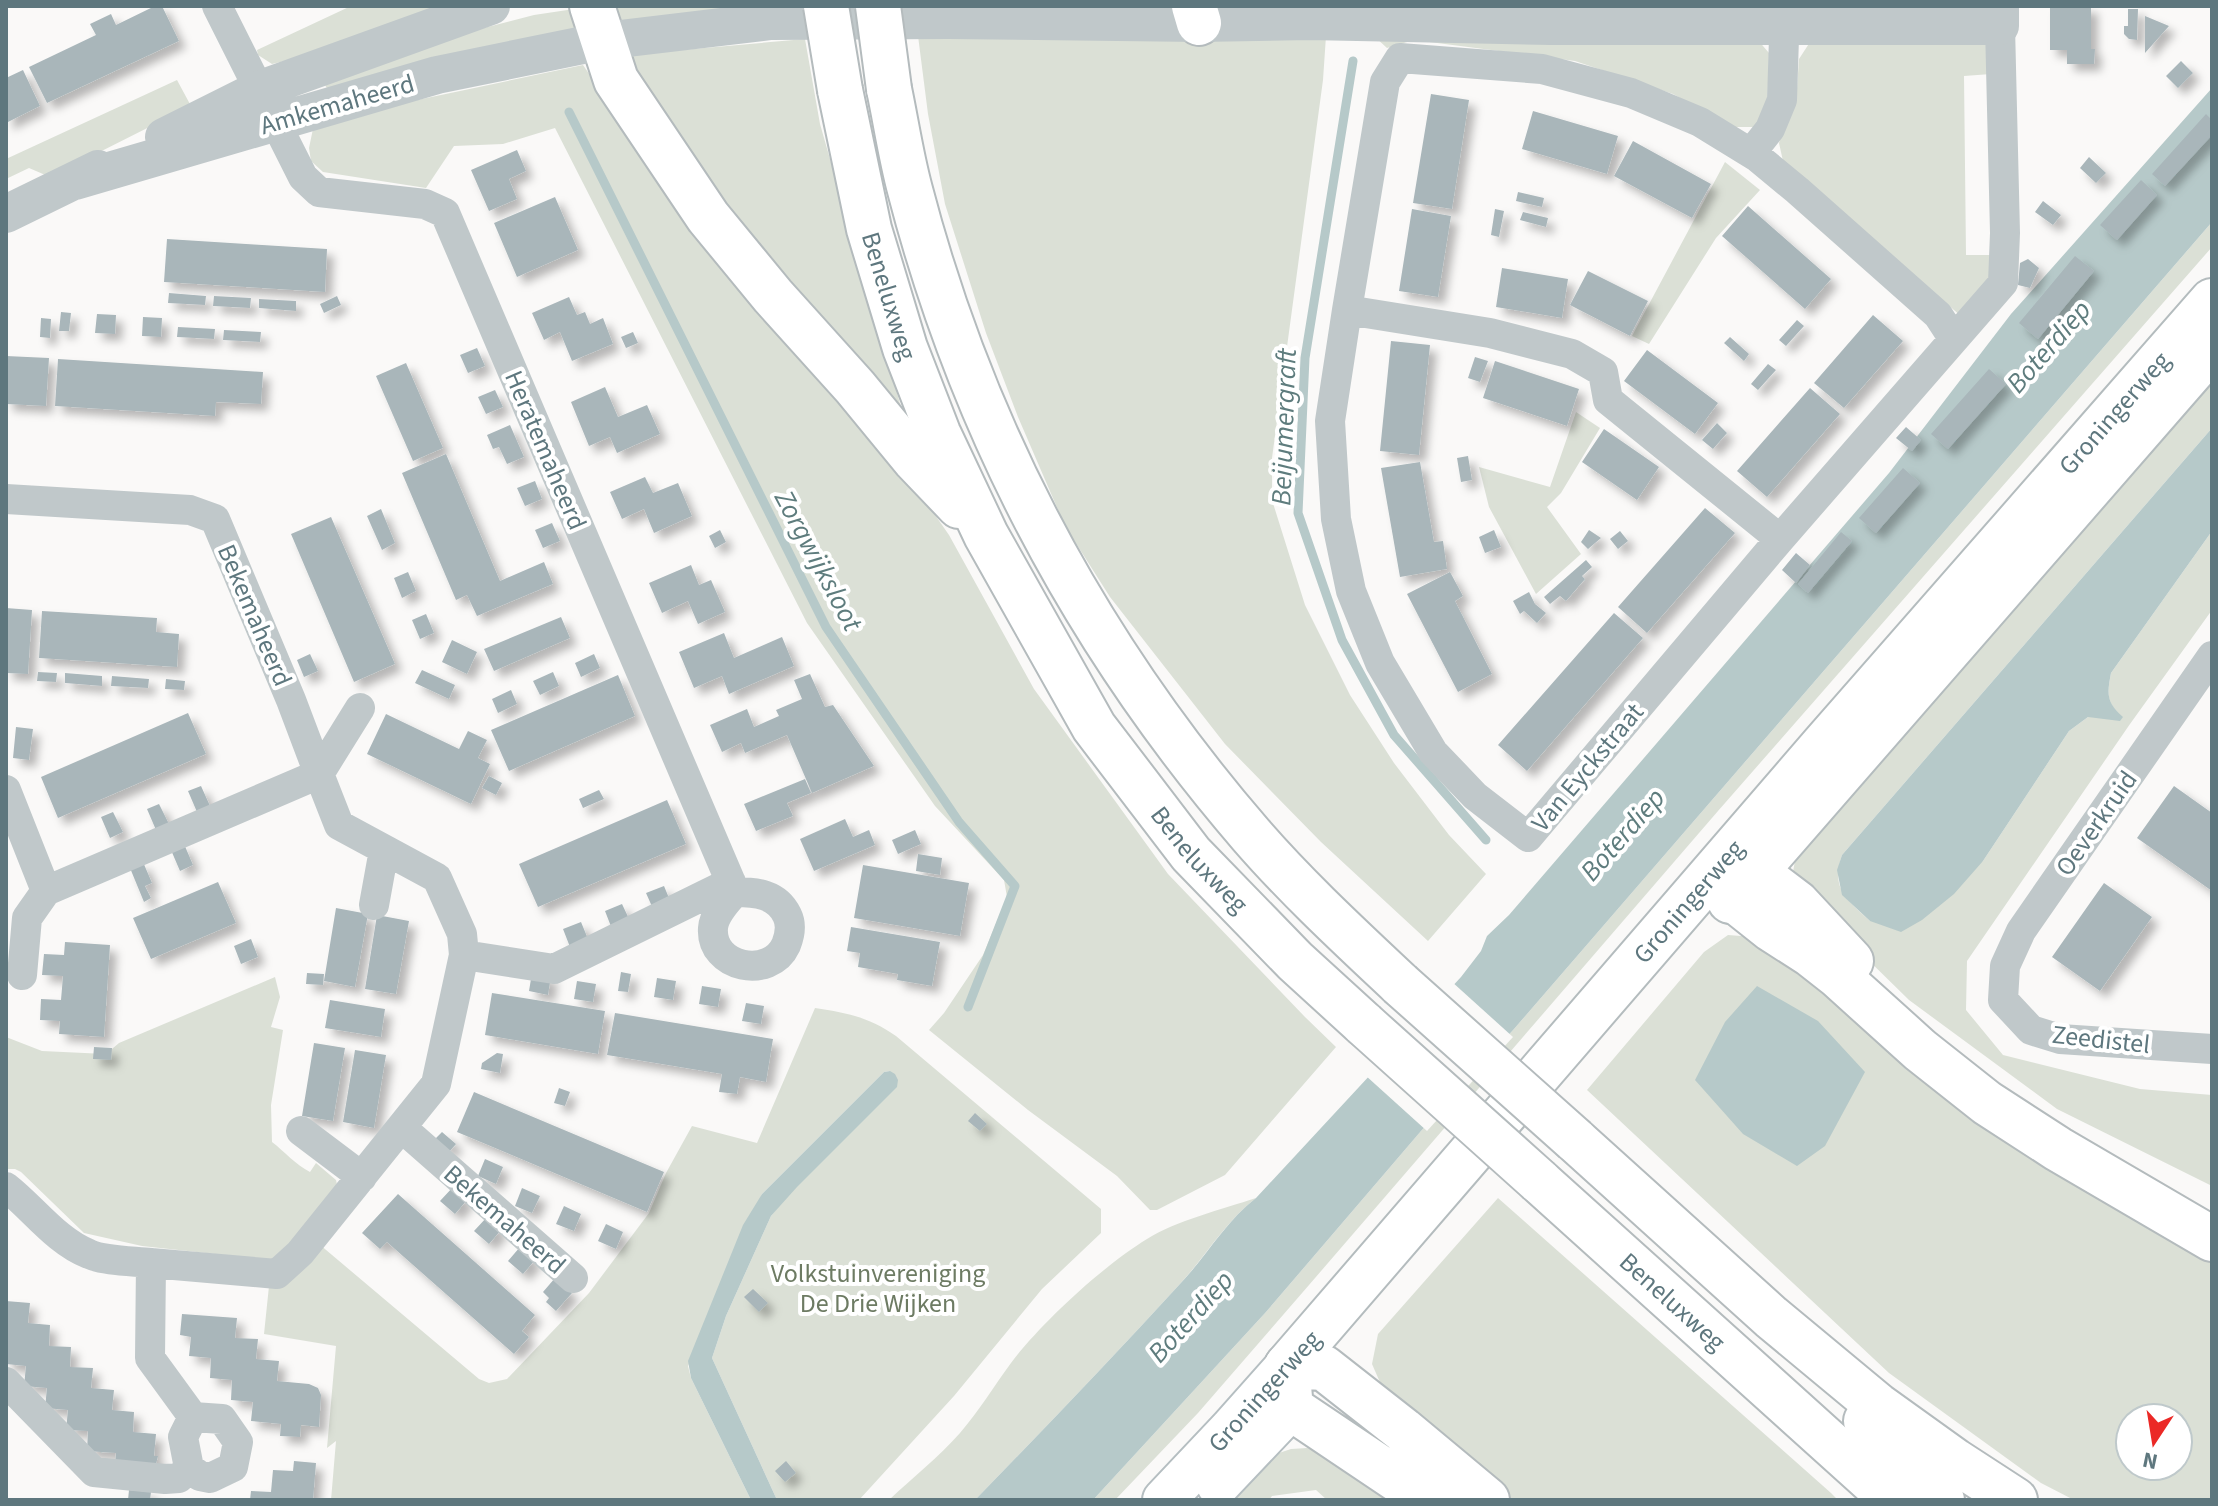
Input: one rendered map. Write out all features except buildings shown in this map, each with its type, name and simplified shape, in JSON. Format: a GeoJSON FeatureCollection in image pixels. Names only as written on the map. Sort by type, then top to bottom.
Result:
{"type":"FeatureCollection","features":[{"type":"Feature","properties":{"kind":"main road","name":"Beneluxweg"},"geometry":{"type":"LineString","coordinates":[[826,6],[869,229],[905,348],[938,433],[986,535],[1094,727],[1191,854],[1295,961],[1893,1500]]}},
{"type":"Feature","properties":{"kind":"main road","name":"Beneluxweg"},"geometry":{"type":"LineString","coordinates":[[878,6],[889,89],[910,189],[953,330],[1032,514],[1062,570],[1121,665],[1219,797],[1290,878],[1400,984],[1771,1317]]}},
{"type":"Feature","properties":{"kind":"main road"},"geometry":{"type":"LineString","coordinates":[[598,24],[616,80],[708,217],[915,460],[986,535]]}},
{"type":"Feature","properties":{"kind":"main road","name":"Groningerweg"},"geometry":{"type":"LineString","coordinates":[[1737,877],[2212,301]]}},
{"type":"Feature","properties":{"kind":"main road","name":"Groningerweg"},"geometry":{"type":"LineString","coordinates":[[1164,1500],[1242,1439],[1301,1381],[1737,877],[2212,348]]}},
{"type":"Feature","properties":{"kind":"main road"},"geometry":{"type":"LineString","coordinates":[[1737,877],[1797,903],[1892,1002],[1998,1086],[2061,1129],[2129,1168],[2212,1205]]}},
{"type":"Feature","properties":{"kind":"main road"},"geometry":{"type":"LineString","coordinates":[[1737,877],[1771,929],[1838,976],[1920,1050],[1987,1103],[2058,1149],[2212,1239]]}},
{"type":"Feature","properties":{"kind":"main road"},"geometry":{"type":"LineString","coordinates":[[1771,1317],[1942,1500]]}},
{"type":"Feature","properties":{"kind":"main road"},"geometry":{"type":"LineString","coordinates":[[1771,1317],[1877,1405],[2015,1500]]}},
{"type":"Feature","properties":{"kind":"main road"},"geometry":{"type":"LineString","coordinates":[[1301,1381],[1428,1500]]}},
{"type":"Feature","properties":{"kind":"main road"},"geometry":{"type":"LineString","coordinates":[[1301,1381],[1403,1430],[1487,1500]]}},
{"type":"Feature","properties":{"kind":"main road","name":"Groningerweg"},"geometry":{"type":"LineString","coordinates":[[1204,1500],[1242,1439]]}},
{"type":"Feature","properties":{"kind":"main road"},"geometry":{"type":"LineString","coordinates":[[1827,1439],[1876,1500]]}},
{"type":"Feature","properties":{"kind":"street"},"geometry":{"type":"LineString","coordinates":[[217,6],[267,106]]}},
{"type":"Feature","properties":{"kind":"street","name":"Amkemaheerd"},"geometry":{"type":"LineString","coordinates":[[6,214],[75,181],[267,106],[491,6]]}},
{"type":"Feature","properties":{"kind":"street","name":"Amkemaheerd"},"geometry":{"type":"LineString","coordinates":[[267,106],[437,75],[598,24],[948,20],[1198,12],[1309,21],[1551,26],[1785,16],[2000,16]]}},
{"type":"Feature","properties":{"kind":"street"},"geometry":{"type":"LineString","coordinates":[[1751,153],[1770,129],[1782,100],[1785,16]]}},
{"type":"Feature","properties":{"kind":"street"},"geometry":{"type":"LineString","coordinates":[[1953,338],[2003,283],[2005,233],[2000,16]]}},
{"type":"Feature","properties":{"kind":"street","name":"Van Eyckstraat"},"geometry":{"type":"LineString","coordinates":[[1400,58],[1542,69],[1631,93],[1700,122],[1751,153],[1938,315],[1953,338],[1528,837],[1475,796],[1433,752],[1380,663],[1351,591],[1336,519],[1330,421],[1385,82],[1400,58]]}},
{"type":"Feature","properties":{"kind":"street","name":"Heratemaheerd"},"geometry":{"type":"LineString","coordinates":[[267,106],[303,177],[319,192],[425,204],[445,213],[733,887],[554,969],[464,955]]}},
{"type":"Feature","properties":{"kind":"street"},"geometry":{"type":"LineString","coordinates":[[1347,310],[1490,333],[1572,354],[1603,372],[1608,400],[1780,539]]}},
{"type":"Feature","properties":{"kind":"street","name":"Bekemaheerd"},"geometry":{"type":"LineString","coordinates":[[6,499],[190,510],[215,519],[291,700],[339,825],[437,878],[462,934],[464,955],[436,1084],[300,1253],[277,1274],[90,1255],[64,1240],[6,1187]]}},
{"type":"Feature","properties":{"kind":"street","name":"Oeverkruid"},"geometry":{"type":"LineString","coordinates":[[2003,1000],[2005,966],[2021,931],[2212,656]]}},
{"type":"Feature","properties":{"kind":"street"},"geometry":{"type":"LineString","coordinates":[[22,975],[27,918],[46,891],[319,774],[360,708]]}},
{"type":"Feature","properties":{"kind":"street"},"geometry":{"type":"LineString","coordinates":[[6,790],[46,891]]}},
{"type":"Feature","properties":{"kind":"street"},"geometry":{"type":"LineString","coordinates":[[374,905],[384,850]]}},
{"type":"Feature","properties":{"kind":"street","name":"Zeedistel"},"geometry":{"type":"LineString","coordinates":[[2003,1000],[2031,1030],[2060,1039],[2212,1049]]}},
{"type":"Feature","properties":{"kind":"street","name":"Bekemaheerd"},"geometry":{"type":"LineString","coordinates":[[402,1128],[573,1278]]}},
{"type":"Feature","properties":{"kind":"street"},"geometry":{"type":"LineString","coordinates":[[301,1131],[362,1177]]}},
{"type":"Feature","properties":{"kind":"street"},"geometry":{"type":"LineString","coordinates":[[151,1263],[150,1358],[193,1417],[222,1419],[238,1442],[233,1467],[210,1478],[200,1476],[189,1468],[183,1437],[193,1417]]}},
{"type":"Feature","properties":{"kind":"street"},"geometry":{"type":"LineString","coordinates":[[6,1382],[94,1472],[165,1479],[179,1478],[189,1468]]}},
{"type":"Feature","properties":{"kind":"green space"},"geometry":{"type":"Polygon","coordinates":[[[351,6],[440,6],[310,55],[272,64],[258,55],[257,50],[351,6]]]}},
{"type":"Feature","properties":{"kind":"green space"},"geometry":{"type":"Polygon","coordinates":[[[618,6],[1162,6],[624,27],[616,10],[618,6]]]}},
{"type":"Feature","properties":{"kind":"green space"},"geometry":{"type":"Polygon","coordinates":[[[574,9],[583,28],[328,90],[325,85],[433,41],[534,15],[574,9]]]}},
{"type":"Feature","properties":{"kind":"green space"},"geometry":{"type":"Polygon","coordinates":[[[917,28],[1326,36],[1323,80],[1272,458],[1272,500],[1305,605],[1350,695],[1394,763],[1449,835],[1486,874],[1428,941],[1321,842],[1225,744],[1110,597],[1065,526],[986,333],[945,204],[928,114],[917,28]]]}},
{"type":"Feature","properties":{"kind":"green space"},"geometry":{"type":"Polygon","coordinates":[[[1374,36],[1757,39],[1769,53],[1767,112],[1754,127],[1733,127],[1673,94],[1575,61],[1414,40],[1387,48],[1374,36]]]}},
{"type":"Feature","properties":{"kind":"green space"},"geometry":{"type":"Polygon","coordinates":[[[805,39],[820,124],[909,435],[739,241],[629,61],[636,54],[805,39]]]}},
{"type":"Feature","properties":{"kind":"green space"},"geometry":{"type":"Polygon","coordinates":[[[1812,39],[1991,42],[1991,74],[1964,76],[1966,255],[1997,255],[1998,282],[1962,317],[1783,161],[1779,143],[1796,102],[1799,59],[1812,39]]]}},
{"type":"Feature","properties":{"kind":"green space"},"geometry":{"type":"Polygon","coordinates":[[[583,65],[704,240],[869,420],[949,535],[1034,689],[1168,874],[1336,1047],[1225,1175],[1157,1210],[1150,1210],[1117,1176],[1028,1110],[929,1030],[983,955],[1007,897],[1004,880],[935,806],[807,623],[555,128],[503,144],[454,146],[426,188],[323,172],[311,161],[309,148],[314,124],[583,65]]]}},
{"type":"Feature","properties":{"kind":"green space"},"geometry":{"type":"Polygon","coordinates":[[[177,80],[191,106],[50,177],[29,168],[6,179],[6,159],[177,80]]]}},
{"type":"Feature","properties":{"kind":"green space"},"geometry":{"type":"Polygon","coordinates":[[[1725,162],[1760,190],[1716,238],[1649,344],[1632,336],[1725,162]]]}},
{"type":"Feature","properties":{"kind":"green space"},"geometry":{"type":"Polygon","coordinates":[[[2212,222],[2212,247],[1718,811],[1198,1413],[1115,1500],[1093,1500],[1266,1312],[1421,1131],[1514,1029],[2212,222]]]}},
{"type":"Feature","properties":{"kind":"green space"},"geometry":{"type":"Polygon","coordinates":[[[2212,366],[2212,428],[1842,855],[1838,877],[1843,893],[1870,921],[1983,861],[2069,731],[2088,717],[2122,717],[2109,697],[2111,673],[2212,531],[2212,610],[1967,961],[1966,1010],[2003,1055],[2140,1089],[2212,1095],[2212,1186],[2057,1109],[1909,1000],[1805,898],[1793,872],[1799,838],[2212,366]]]}},
{"type":"Feature","properties":{"kind":"green space"},"geometry":{"type":"Polygon","coordinates":[[[1576,412],[1600,428],[1561,493],[1547,507],[1581,554],[1536,594],[1489,507],[1479,467],[1550,487],[1576,412]]]}},
{"type":"Feature","properties":{"kind":"green space"},"geometry":{"type":"Polygon","coordinates":[[[1728,935],[1767,938],[2212,1249],[2212,1500],[2074,1500],[2041,1483],[1889,1373],[1587,1090],[1704,952],[1728,935]]]}},
{"type":"Feature","properties":{"kind":"green space"},"geometry":{"type":"Polygon","coordinates":[[[275,977],[280,997],[271,1027],[283,1030],[271,1105],[272,1142],[310,1172],[316,1163],[336,1180],[338,1189],[280,1261],[142,1246],[84,1233],[21,1172],[6,1169],[6,1037],[42,1051],[106,1054],[119,1043],[275,977]]]}},
{"type":"Feature","properties":{"kind":"green space","name":"Volkstuinvereniging De Drie Wijken"},"geometry":{"type":"Polygon","coordinates":[[[815,1008],[857,1017],[896,1036],[1101,1209],[1101,1233],[1042,1289],[954,1396],[859,1500],[777,1500],[712,1358],[726,1316],[771,1216],[890,1071],[884,1072],[762,1194],[688,1366],[751,1500],[331,1500],[336,1441],[327,1448],[336,1346],[264,1334],[269,1286],[319,1244],[479,1379],[489,1383],[507,1379],[589,1293],[649,1213],[666,1173],[692,1126],[757,1143],[815,1008]]]}},
{"type":"Feature","properties":{"kind":"green space"},"geometry":{"type":"Polygon","coordinates":[[[1256,1198],[1154,1312],[975,1500],[889,1500],[952,1442],[1024,1347],[1093,1279],[1158,1233],[1256,1198]]]}},
{"type":"Feature","properties":{"kind":"green space"},"geometry":{"type":"Polygon","coordinates":[[[1498,1198],[1838,1500],[1504,1500],[1386,1396],[1372,1364],[1378,1334],[1498,1198]]]}},
{"type":"Feature","properties":{"kind":"green space"},"geometry":{"type":"Polygon","coordinates":[[[1307,1448],[1321,1450],[1408,1500],[1327,1500],[1316,1490],[1272,1496],[1269,1500],[1218,1500],[1276,1454],[1307,1448]]]}},
{"type":"Feature","properties":{"kind":"water","name":"Boterdiep"},"geometry":{"type":"Polygon","coordinates":[[[2212,88],[2212,222],[1514,1029],[1421,1131],[1266,1312],[1093,1500],[975,1500],[1154,1312],[1245,1207],[1461,977],[1481,951],[1487,936],[1509,915],[1889,473],[2011,314],[2212,88]]]}},
{"type":"Feature","properties":{"kind":"water"},"geometry":{"type":"Polygon","coordinates":[[[2212,428],[2212,531],[2111,673],[2109,697],[2113,707],[2123,717],[2120,721],[2088,717],[2069,731],[1983,861],[1954,894],[1922,920],[1901,932],[1870,921],[1842,895],[1837,870],[1842,855],[2212,428]]]}},
{"type":"Feature","properties":{"kind":"water"},"geometry":{"type":"Polygon","coordinates":[[[1757,986],[1818,1021],[1865,1072],[1825,1146],[1797,1166],[1743,1134],[1695,1080],[1725,1022],[1757,986]]]}},
{"type":"Feature","properties":{"kind":"water"},"geometry":{"type":"Polygon","coordinates":[[[890,1071],[898,1080],[897,1087],[771,1216],[726,1316],[712,1358],[777,1500],[751,1500],[691,1378],[688,1361],[743,1225],[762,1194],[884,1072],[890,1071]]]}},
{"type":"Feature","properties":{"kind":"pier"},"geometry":{"type":"Polygon","coordinates":[[[1451,981],[1513,1037],[1427,1131],[1365,1075],[1451,981]]]}},
{"type":"Feature","properties":{"kind":"waterway","name":"Beijumergraft"},"geometry":{"type":"LineString","coordinates":[[1353,61],[1305,358],[1298,513],[1342,640],[1394,735],[1486,840]]}},
{"type":"Feature","properties":{"kind":"waterway","name":"Zorgwijksloot"},"geometry":{"type":"LineString","coordinates":[[569,112],[826,627],[959,822],[1015,886],[968,1007]]}}]}
